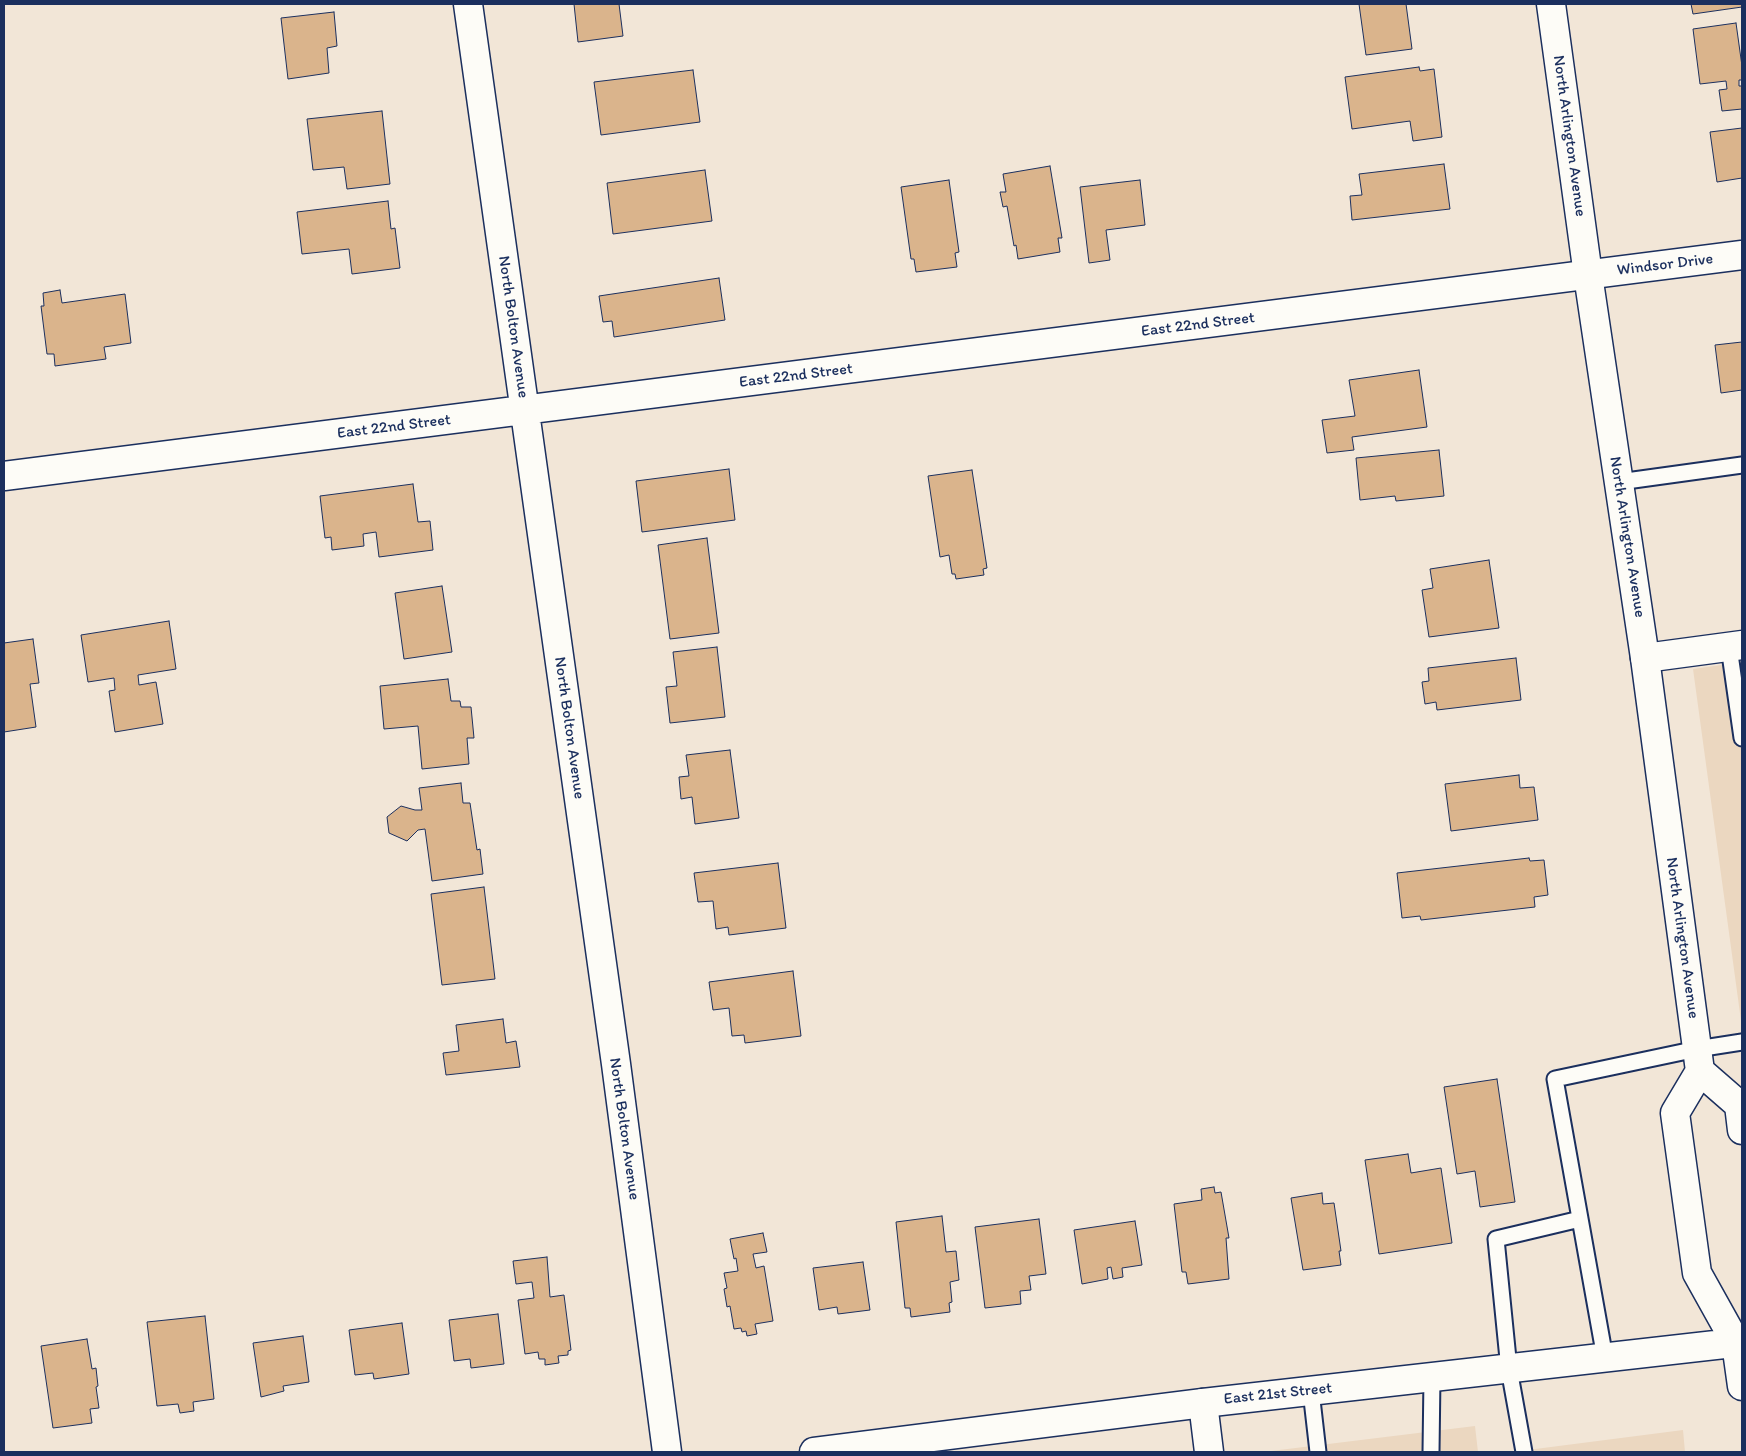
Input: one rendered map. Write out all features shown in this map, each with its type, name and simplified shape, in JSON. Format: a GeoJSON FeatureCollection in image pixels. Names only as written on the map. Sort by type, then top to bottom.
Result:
{"type":"FeatureCollection","features":[{"type":"Feature","properties":{"kind":"street","name":"North Bolton Avenue"},"geometry":{"type":"LineString","coordinates":[[468,4],[616,1064],[667,1452]]}},
{"type":"Feature","properties":{"kind":"street","name":"North Arlington Avenue"},"geometry":{"type":"LineString","coordinates":[[1551,4],[1588,275],[1645,658],[1698,1060]]}},
{"type":"Feature","properties":{"kind":"street","name":"Windsor Drive"},"geometry":{"type":"LineString","coordinates":[[1588,275],[1742,255]]}},
{"type":"Feature","properties":{"kind":"street","name":"East 22nd Street"},"geometry":{"type":"LineString","coordinates":[[4,476],[1588,275]]}},
{"type":"Feature","properties":{"kind":"street"},"geometry":{"type":"LineString","coordinates":[[1645,658],[1736,646]]}},
{"type":"Feature","properties":{"kind":"street"},"geometry":{"type":"LineString","coordinates":[[1742,1130],[1739,1105],[1698,1060],[1675,1113],[1676,1122],[1697,1274],[1740,1337],[1742,1386]]}},
{"type":"Feature","properties":{"kind":"street","name":"East 21st Street"},"geometry":{"type":"LineString","coordinates":[[814,1452],[1202,1403],[1605,1358],[1740,1337]]}},
{"type":"Feature","properties":{"kind":"street"},"geometry":{"type":"LineString","coordinates":[[1202,1403],[1209,1452]]}},
{"type":"Feature","properties":{"kind":"lane"},"geometry":{"type":"LineString","coordinates":[[1619,482],[1742,465]]}},
{"type":"Feature","properties":{"kind":"lane"},"geometry":{"type":"LineString","coordinates":[[1736,646],[1742,738]]}},
{"type":"Feature","properties":{"kind":"lane"},"geometry":{"type":"LineString","coordinates":[[1605,1358],[1555,1079],[1698,1060],[1742,1042]]}},
{"type":"Feature","properties":{"kind":"lane"},"geometry":{"type":"LineString","coordinates":[[1524,1452],[1509,1369],[1496,1239],[1580,1219]]}},
{"type":"Feature","properties":{"kind":"lane"},"geometry":{"type":"LineString","coordinates":[[1431,1452],[1432,1377]]}},
{"type":"Feature","properties":{"kind":"lane"},"geometry":{"type":"LineString","coordinates":[[1311,1391],[1318,1452]]}},
{"type":"Feature","properties":{"kind":"shaded area"},"geometry":{"type":"Polygon","coordinates":[[[1742,662],[1742,1028],[1693,669],[1742,662]]]}},
{"type":"Feature","properties":{"kind":"shaded area"},"geometry":{"type":"Polygon","coordinates":[[[1475,1426],[1478,1452],[1263,1452],[1475,1426]]]}},
{"type":"Feature","properties":{"kind":"shaded area"},"geometry":{"type":"Polygon","coordinates":[[[1683,1430],[1685,1452],[1512,1452],[1683,1430]]]}},
{"type":"Feature","properties":{"kind":"building"},"geometry":{"type":"Polygon","coordinates":[[[574,4],[619,4],[623,36],[578,42],[574,4]]]}},
{"type":"Feature","properties":{"kind":"building"},"geometry":{"type":"Polygon","coordinates":[[[1359,4],[1406,4],[1412,49],[1366,55],[1359,4]]]}},
{"type":"Feature","properties":{"kind":"building"},"geometry":{"type":"Polygon","coordinates":[[[1691,4],[1742,4],[1742,7],[1693,14],[1691,4]]]}},
{"type":"Feature","properties":{"kind":"building"},"geometry":{"type":"Polygon","coordinates":[[[334,12],[337,46],[327,48],[329,73],[288,79],[281,18],[334,12]]]}},
{"type":"Feature","properties":{"kind":"building"},"geometry":{"type":"Polygon","coordinates":[[[1736,23],[1742,66],[1742,80],[1739,80],[1739,86],[1742,86],[1742,109],[1722,111],[1719,90],[1727,89],[1726,81],[1700,84],[1693,29],[1736,23]]]}},
{"type":"Feature","properties":{"kind":"building"},"geometry":{"type":"Polygon","coordinates":[[[1419,67],[1420,71],[1434,69],[1442,137],[1413,141],[1410,121],[1352,129],[1345,77],[1419,67]]]}},
{"type":"Feature","properties":{"kind":"building"},"geometry":{"type":"Polygon","coordinates":[[[693,70],[700,122],[601,135],[594,82],[693,70]]]}},
{"type":"Feature","properties":{"kind":"building"},"geometry":{"type":"Polygon","coordinates":[[[382,111],[390,184],[347,189],[344,167],[313,170],[307,119],[382,111]]]}},
{"type":"Feature","properties":{"kind":"building"},"geometry":{"type":"Polygon","coordinates":[[[1742,128],[1742,178],[1717,182],[1710,132],[1742,128]]]}},
{"type":"Feature","properties":{"kind":"building"},"geometry":{"type":"Polygon","coordinates":[[[1444,164],[1450,209],[1352,220],[1350,196],[1362,195],[1359,174],[1444,164]]]}},
{"type":"Feature","properties":{"kind":"building"},"geometry":{"type":"Polygon","coordinates":[[[1050,166],[1062,238],[1058,238],[1060,252],[1018,259],[1007,206],[1003,207],[1000,192],[1006,192],[1003,174],[1050,166]]]}},
{"type":"Feature","properties":{"kind":"building"},"geometry":{"type":"Polygon","coordinates":[[[705,170],[712,221],[613,234],[607,183],[705,170]]]}},
{"type":"Feature","properties":{"kind":"building"},"geometry":{"type":"Polygon","coordinates":[[[949,180],[959,252],[955,253],[957,267],[916,272],[914,259],[911,259],[901,187],[949,180]]]}},
{"type":"Feature","properties":{"kind":"building"},"geometry":{"type":"Polygon","coordinates":[[[1140,180],[1145,225],[1106,230],[1110,260],[1089,263],[1080,187],[1140,180]]]}},
{"type":"Feature","properties":{"kind":"building"},"geometry":{"type":"Polygon","coordinates":[[[388,201],[391,229],[395,228],[400,268],[352,274],[349,249],[302,254],[297,212],[388,201]]]}},
{"type":"Feature","properties":{"kind":"building"},"geometry":{"type":"Polygon","coordinates":[[[719,278],[725,320],[614,337],[612,321],[603,322],[599,296],[719,278]]]}},
{"type":"Feature","properties":{"kind":"building"},"geometry":{"type":"Polygon","coordinates":[[[60,290],[62,303],[125,294],[131,343],[104,347],[106,359],[55,366],[54,354],[47,354],[41,306],[44,306],[43,293],[60,290]]]}},
{"type":"Feature","properties":{"kind":"building"},"geometry":{"type":"Polygon","coordinates":[[[1742,342],[1742,390],[1721,393],[1715,345],[1742,342]]]}},
{"type":"Feature","properties":{"kind":"building"},"geometry":{"type":"Polygon","coordinates":[[[1419,370],[1427,427],[1352,437],[1354,450],[1327,453],[1322,420],[1355,416],[1349,380],[1419,370]]]}},
{"type":"Feature","properties":{"kind":"building"},"geometry":{"type":"Polygon","coordinates":[[[1439,450],[1444,496],[1396,501],[1395,496],[1360,500],[1356,458],[1439,450]]]}},
{"type":"Feature","properties":{"kind":"building"},"geometry":{"type":"Polygon","coordinates":[[[729,469],[735,520],[642,532],[636,481],[729,469]]]}},
{"type":"Feature","properties":{"kind":"building"},"geometry":{"type":"Polygon","coordinates":[[[972,470],[987,568],[983,569],[984,575],[956,579],[955,574],[952,574],[949,555],[940,557],[928,476],[972,470]]]}},
{"type":"Feature","properties":{"kind":"building"},"geometry":{"type":"Polygon","coordinates":[[[413,484],[418,522],[430,521],[433,550],[379,557],[376,532],[363,534],[364,546],[332,550],[331,537],[325,538],[320,496],[413,484]]]}},
{"type":"Feature","properties":{"kind":"building"},"geometry":{"type":"Polygon","coordinates":[[[707,538],[719,633],[670,639],[658,545],[707,538]]]}},
{"type":"Feature","properties":{"kind":"building"},"geometry":{"type":"Polygon","coordinates":[[[1489,560],[1499,628],[1429,637],[1422,590],[1433,588],[1430,569],[1489,560]]]}},
{"type":"Feature","properties":{"kind":"building"},"geometry":{"type":"Polygon","coordinates":[[[442,586],[452,652],[404,659],[395,593],[442,586]]]}},
{"type":"Feature","properties":{"kind":"building"},"geometry":{"type":"Polygon","coordinates":[[[169,621],[176,669],[138,675],[139,685],[156,682],[163,724],[115,732],[109,691],[115,690],[114,678],[88,682],[81,635],[169,621]]]}},
{"type":"Feature","properties":{"kind":"building"},"geometry":{"type":"Polygon","coordinates":[[[33,639],[39,683],[30,684],[36,727],[4,732],[4,643],[33,639]]]}},
{"type":"Feature","properties":{"kind":"building"},"geometry":{"type":"Polygon","coordinates":[[[717,647],[725,717],[670,723],[666,687],[677,686],[673,652],[717,647]]]}},
{"type":"Feature","properties":{"kind":"building"},"geometry":{"type":"Polygon","coordinates":[[[1516,658],[1521,700],[1437,710],[1436,702],[1425,704],[1422,682],[1429,681],[1428,668],[1516,658]]]}},
{"type":"Feature","properties":{"kind":"building"},"geometry":{"type":"Polygon","coordinates":[[[448,679],[451,701],[460,701],[461,707],[471,707],[474,738],[467,738],[469,764],[422,769],[418,726],[384,729],[380,686],[448,679]]]}},
{"type":"Feature","properties":{"kind":"building"},"geometry":{"type":"Polygon","coordinates":[[[730,750],[739,818],[695,824],[692,797],[681,799],[679,777],[689,776],[686,755],[730,750]]]}},
{"type":"Feature","properties":{"kind":"building"},"geometry":{"type":"Polygon","coordinates":[[[1519,775],[1520,788],[1534,787],[1538,820],[1451,831],[1445,784],[1519,775]]]}},
{"type":"Feature","properties":{"kind":"building"},"geometry":{"type":"Polygon","coordinates":[[[461,783],[463,803],[470,803],[477,850],[480,849],[483,874],[432,881],[425,829],[418,830],[407,841],[389,833],[387,817],[401,806],[422,810],[419,788],[461,783]]]}},
{"type":"Feature","properties":{"kind":"building"},"geometry":{"type":"Polygon","coordinates":[[[1529,858],[1530,861],[1544,860],[1548,895],[1534,897],[1535,907],[1421,920],[1420,916],[1402,918],[1397,873],[1529,858]]]}},
{"type":"Feature","properties":{"kind":"building"},"geometry":{"type":"Polygon","coordinates":[[[778,863],[786,928],[729,935],[728,927],[716,929],[713,901],[698,902],[694,873],[778,863]]]}},
{"type":"Feature","properties":{"kind":"building"},"geometry":{"type":"Polygon","coordinates":[[[484,887],[495,979],[442,985],[431,894],[484,887]]]}},
{"type":"Feature","properties":{"kind":"building"},"geometry":{"type":"Polygon","coordinates":[[[793,971],[801,1036],[745,1043],[744,1035],[732,1036],[729,1008],[713,1010],[709,982],[793,971]]]}},
{"type":"Feature","properties":{"kind":"building"},"geometry":{"type":"Polygon","coordinates":[[[503,1019],[506,1043],[516,1041],[520,1067],[446,1075],[443,1053],[459,1051],[456,1025],[503,1019]]]}},
{"type":"Feature","properties":{"kind":"building"},"geometry":{"type":"Polygon","coordinates":[[[1497,1079],[1515,1202],[1480,1207],[1475,1171],[1457,1174],[1444,1087],[1497,1079]]]}},
{"type":"Feature","properties":{"kind":"building"},"geometry":{"type":"Polygon","coordinates":[[[1408,1154],[1411,1173],[1441,1168],[1452,1243],[1379,1254],[1365,1160],[1408,1154]]]}},
{"type":"Feature","properties":{"kind":"building"},"geometry":{"type":"Polygon","coordinates":[[[1214,1187],[1215,1193],[1221,1192],[1229,1238],[1226,1238],[1229,1279],[1188,1284],[1186,1272],[1182,1272],[1174,1204],[1202,1200],[1201,1189],[1214,1187]]]}},
{"type":"Feature","properties":{"kind":"building"},"geometry":{"type":"Polygon","coordinates":[[[1322,1193],[1323,1204],[1334,1203],[1341,1251],[1339,1251],[1341,1265],[1303,1270],[1291,1198],[1322,1193]]]}},
{"type":"Feature","properties":{"kind":"building"},"geometry":{"type":"Polygon","coordinates":[[[942,1216],[946,1252],[956,1251],[959,1280],[950,1282],[952,1302],[949,1303],[950,1312],[911,1317],[910,1308],[905,1308],[896,1222],[942,1216]]]}},
{"type":"Feature","properties":{"kind":"building"},"geometry":{"type":"Polygon","coordinates":[[[1039,1219],[1046,1274],[1029,1276],[1031,1290],[1020,1291],[1021,1304],[985,1308],[975,1227],[1039,1219]]]}},
{"type":"Feature","properties":{"kind":"building"},"geometry":{"type":"Polygon","coordinates":[[[1135,1221],[1142,1265],[1122,1268],[1123,1277],[1113,1279],[1111,1267],[1107,1268],[1108,1279],[1082,1284],[1074,1230],[1135,1221]]]}},
{"type":"Feature","properties":{"kind":"building"},"geometry":{"type":"Polygon","coordinates":[[[763,1233],[767,1252],[753,1254],[756,1268],[764,1266],[773,1321],[755,1324],[757,1334],[747,1336],[746,1331],[742,1332],[741,1328],[734,1329],[730,1306],[727,1307],[724,1289],[727,1288],[724,1273],[738,1271],[730,1239],[763,1233]]]}},
{"type":"Feature","properties":{"kind":"building"},"geometry":{"type":"Polygon","coordinates":[[[547,1257],[550,1297],[564,1295],[571,1350],[568,1351],[568,1355],[558,1356],[559,1363],[545,1365],[545,1359],[539,1359],[538,1352],[525,1354],[518,1300],[534,1298],[532,1282],[516,1284],[513,1261],[547,1257]]]}},
{"type":"Feature","properties":{"kind":"building"},"geometry":{"type":"Polygon","coordinates":[[[863,1262],[870,1310],[838,1314],[837,1307],[819,1310],[813,1268],[863,1262]]]}},
{"type":"Feature","properties":{"kind":"building"},"geometry":{"type":"Polygon","coordinates":[[[498,1314],[504,1364],[471,1368],[470,1359],[454,1361],[449,1320],[498,1314]]]}},
{"type":"Feature","properties":{"kind":"building"},"geometry":{"type":"Polygon","coordinates":[[[205,1316],[214,1399],[193,1402],[194,1411],[180,1413],[178,1404],[157,1406],[147,1322],[205,1316]]]}},
{"type":"Feature","properties":{"kind":"building"},"geometry":{"type":"Polygon","coordinates":[[[402,1323],[409,1374],[374,1379],[373,1373],[355,1375],[349,1330],[402,1323]]]}},
{"type":"Feature","properties":{"kind":"building"},"geometry":{"type":"Polygon","coordinates":[[[303,1336],[309,1382],[283,1386],[284,1391],[261,1397],[253,1343],[303,1336]]]}},
{"type":"Feature","properties":{"kind":"building"},"geometry":{"type":"Polygon","coordinates":[[[87,1339],[92,1369],[96,1368],[99,1408],[90,1409],[92,1423],[53,1428],[41,1346],[87,1339]]]}}]}
